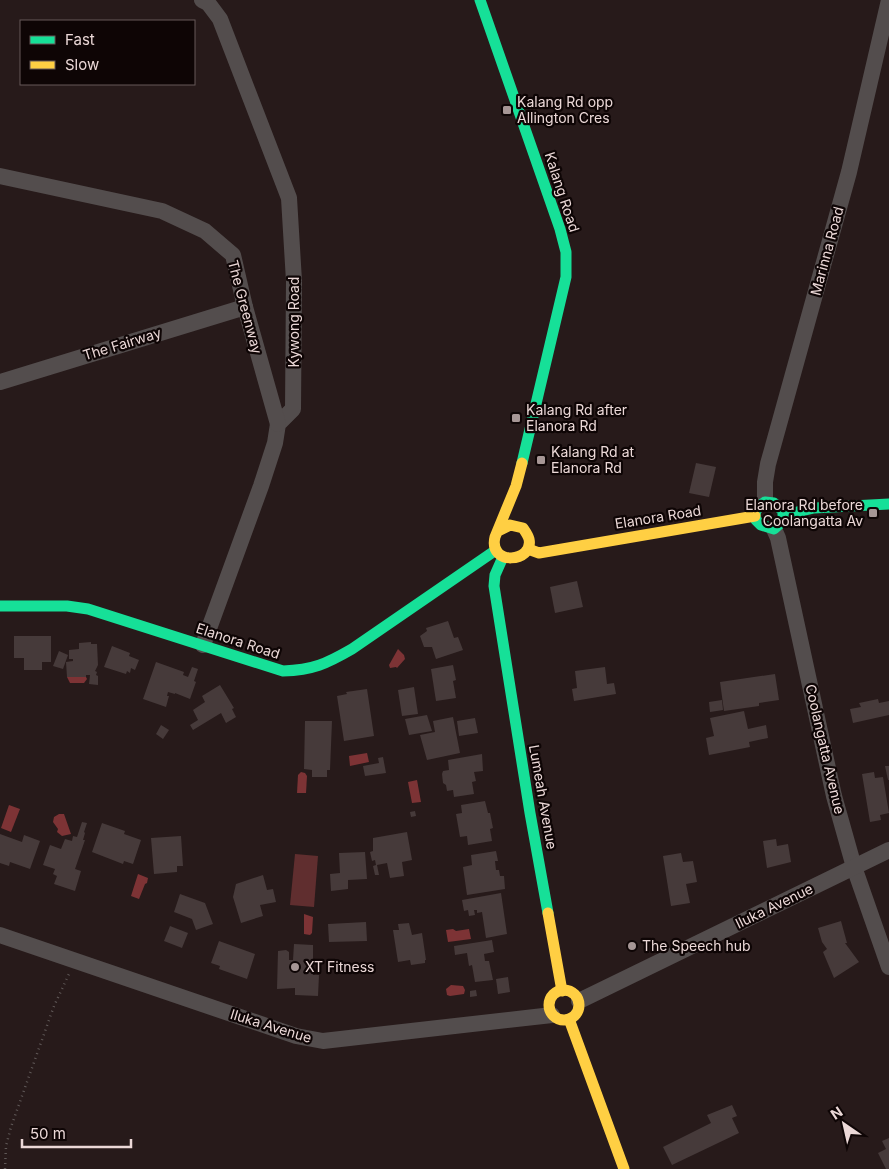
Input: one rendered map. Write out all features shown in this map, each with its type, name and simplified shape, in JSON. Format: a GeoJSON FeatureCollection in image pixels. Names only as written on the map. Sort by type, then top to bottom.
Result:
{"type":"FeatureCollection","features":[{"type":"Feature","properties":{"kind":"street","name":"Kywong Road"},"geometry":{"type":"LineString","coordinates":[[202,0],[208,3],[220,19],[289,198],[294,280],[293,409],[278,424],[275,443],[261,486],[203,645]]}},
{"type":"Feature","properties":{"kind":"street","name":"Kalang Road"},"geometry":{"type":"LineString","coordinates":[[480,0],[557,220],[566,252],[566,277],[516,486],[498,531]]}},
{"type":"Feature","properties":{"kind":"street","name":"Marinna Road"},"geometry":{"type":"LineString","coordinates":[[765,502],[765,482],[768,464],[849,172],[889,0]]}},
{"type":"Feature","properties":{"kind":"street","name":"The Greenway"},"geometry":{"type":"LineString","coordinates":[[0,176],[162,212],[205,231],[233,255],[245,307],[278,424]]}},
{"type":"Feature","properties":{"kind":"street","name":"The Fairway"},"geometry":{"type":"LineString","coordinates":[[0,382],[245,307]]}},
{"type":"Feature","properties":{"kind":"street","name":"Kalang Road"},"geometry":{"type":"LineString","coordinates":[[516,486],[516,525]]}},
{"type":"Feature","properties":{"kind":"street"},"geometry":{"type":"LineString","coordinates":[[765,502],[774,503],[779,506],[784,515],[783,521],[774,529],[762,527],[756,521],[757,507],[765,502]]}},
{"type":"Feature","properties":{"kind":"street"},"geometry":{"type":"LineString","coordinates":[[784,515],[814,508],[889,504]]}},
{"type":"Feature","properties":{"kind":"street","name":"Elanora Road"},"geometry":{"type":"LineString","coordinates":[[528,548],[539,552],[755,516]]}},
{"type":"Feature","properties":{"kind":"street"},"geometry":{"type":"LineString","coordinates":[[498,608],[494,586],[500,554],[494,540],[498,531],[506,525],[516,525],[523,528],[527,534],[529,544],[524,554],[510,559],[500,554]]}},
{"type":"Feature","properties":{"kind":"street","name":"Coolangatta Avenue"},"geometry":{"type":"LineString","coordinates":[[774,529],[778,538],[834,796],[854,867],[889,967]]}},
{"type":"Feature","properties":{"kind":"street"},"geometry":{"type":"LineString","coordinates":[[527,534],[547,538],[567,547]]}},
{"type":"Feature","properties":{"kind":"street","name":"Elanora Road"},"geometry":{"type":"LineString","coordinates":[[0,606],[67,606],[88,609],[283,671],[306,670],[328,663],[352,649],[456,577],[500,554]]}},
{"type":"Feature","properties":{"kind":"street"},"geometry":{"type":"LineString","coordinates":[[456,577],[473,580]]}},
{"type":"Feature","properties":{"kind":"street"},"geometry":{"type":"LineString","coordinates":[[482,588],[498,608]]}},
{"type":"Feature","properties":{"kind":"street","name":"Lumeah Avenue"},"geometry":{"type":"LineString","coordinates":[[498,608],[530,813],[562,991]]}},
{"type":"Feature","properties":{"kind":"street","name":"Iluka Avenue"},"geometry":{"type":"LineString","coordinates":[[579,1001],[889,850]]}},
{"type":"Feature","properties":{"kind":"street","name":"Iluka Avenue"},"geometry":{"type":"LineString","coordinates":[[0,935],[296,1036],[323,1041],[552,1015]]}},
{"type":"Feature","properties":{"kind":"street"},"geometry":{"type":"LineString","coordinates":[[562,991],[570,992],[579,1001],[578,1010],[573,1018],[569,1020],[560,1020],[552,1015],[549,1006],[551,998],[562,991]]}},
{"type":"Feature","properties":{"kind":"street"},"geometry":{"type":"LineString","coordinates":[[569,1020],[624,1169]]}},
{"type":"Feature","properties":{"kind":"path"},"geometry":{"type":"LineString","coordinates":[[5,1169],[6,1146],[11,1127],[54,1006],[70,973]]}},
{"type":"Feature","properties":{"kind":"shaded area"},"geometry":{"type":"Polygon","coordinates":[[[398,649],[405,659],[397,668],[390,668],[389,665],[398,649]]]}},
{"type":"Feature","properties":{"kind":"shaded area"},"geometry":{"type":"Polygon","coordinates":[[[67,677],[86,677],[87,679],[84,683],[70,683],[67,677]]]}},
{"type":"Feature","properties":{"kind":"shaded area"},"geometry":{"type":"Polygon","coordinates":[[[367,753],[369,762],[350,766],[349,756],[367,753]]]}},
{"type":"Feature","properties":{"kind":"shaded area"},"geometry":{"type":"Polygon","coordinates":[[[301,772],[307,776],[306,793],[297,793],[298,775],[301,772]]]}},
{"type":"Feature","properties":{"kind":"shaded area"},"geometry":{"type":"Polygon","coordinates":[[[417,780],[421,802],[412,803],[408,782],[417,780]]]}},
{"type":"Feature","properties":{"kind":"shaded area"},"geometry":{"type":"Polygon","coordinates":[[[9,805],[20,809],[11,832],[1,828],[9,805]]]}},
{"type":"Feature","properties":{"kind":"shaded area"},"geometry":{"type":"Polygon","coordinates":[[[64,814],[71,834],[62,836],[57,832],[58,829],[53,822],[54,817],[64,814]]]}},
{"type":"Feature","properties":{"kind":"shaded area"},"geometry":{"type":"Polygon","coordinates":[[[295,854],[318,856],[314,907],[290,905],[295,854]]]}},
{"type":"Feature","properties":{"kind":"shaded area"},"geometry":{"type":"Polygon","coordinates":[[[138,874],[148,878],[139,899],[131,896],[138,874]]]}},
{"type":"Feature","properties":{"kind":"shaded area"},"geometry":{"type":"Polygon","coordinates":[[[304,914],[313,917],[312,933],[310,935],[304,934],[304,914]]]}},
{"type":"Feature","properties":{"kind":"shaded area"},"geometry":{"type":"Polygon","coordinates":[[[453,929],[456,931],[469,929],[471,939],[448,942],[446,930],[453,929]]]}},
{"type":"Feature","properties":{"kind":"shaded area"},"geometry":{"type":"Polygon","coordinates":[[[451,985],[463,986],[464,994],[447,995],[446,989],[451,985]]]}},
{"type":"Feature","properties":{"kind":"building"},"geometry":{"type":"Polygon","coordinates":[[[696,463],[716,467],[709,497],[689,493],[696,463]]]}},
{"type":"Feature","properties":{"kind":"building"},"geometry":{"type":"Polygon","coordinates":[[[577,581],[583,607],[555,613],[550,587],[577,581]]]}},
{"type":"Feature","properties":{"kind":"building"},"geometry":{"type":"Polygon","coordinates":[[[448,621],[454,638],[458,637],[463,650],[436,659],[432,647],[424,647],[420,636],[427,631],[426,628],[448,621]]]}},
{"type":"Feature","properties":{"kind":"building"},"geometry":{"type":"Polygon","coordinates":[[[14,636],[51,636],[51,662],[42,662],[42,670],[24,670],[24,658],[14,658],[14,636]]]}},
{"type":"Feature","properties":{"kind":"building"},"geometry":{"type":"Polygon","coordinates":[[[91,642],[91,644],[97,644],[98,665],[95,671],[98,676],[98,685],[89,684],[90,675],[86,675],[86,677],[67,677],[66,662],[73,661],[73,659],[69,659],[69,650],[79,649],[79,643],[91,642]]]}},
{"type":"Feature","properties":{"kind":"building"},"geometry":{"type":"Polygon","coordinates":[[[112,646],[130,653],[129,656],[139,660],[135,670],[131,668],[130,673],[127,671],[126,674],[104,667],[112,646]]]}},
{"type":"Feature","properties":{"kind":"building"},"geometry":{"type":"Polygon","coordinates":[[[59,651],[68,655],[63,669],[53,666],[59,651]]]}},
{"type":"Feature","properties":{"kind":"building"},"geometry":{"type":"Polygon","coordinates":[[[156,662],[184,672],[183,675],[188,677],[192,667],[198,669],[190,699],[168,692],[167,696],[169,696],[166,707],[143,699],[156,662]]]}},
{"type":"Feature","properties":{"kind":"building"},"geometry":{"type":"Polygon","coordinates":[[[453,665],[456,680],[453,681],[456,698],[436,701],[431,669],[453,665]]]}},
{"type":"Feature","properties":{"kind":"building"},"geometry":{"type":"Polygon","coordinates":[[[605,667],[607,684],[614,683],[616,694],[574,701],[572,689],[577,688],[575,671],[605,667]]]}},
{"type":"Feature","properties":{"kind":"building"},"geometry":{"type":"Polygon","coordinates":[[[775,674],[779,700],[759,703],[759,706],[724,711],[720,682],[775,674]]]}},
{"type":"Feature","properties":{"kind":"building"},"geometry":{"type":"Polygon","coordinates":[[[220,685],[234,708],[232,709],[236,717],[226,723],[221,713],[193,730],[190,725],[198,720],[193,710],[205,702],[202,696],[220,685]]]}},
{"type":"Feature","properties":{"kind":"building"},"geometry":{"type":"Polygon","coordinates":[[[414,687],[418,714],[402,716],[398,690],[414,687]]]}},
{"type":"Feature","properties":{"kind":"building"},"geometry":{"type":"Polygon","coordinates":[[[367,689],[374,736],[344,741],[337,696],[347,694],[346,692],[367,689]]]}},
{"type":"Feature","properties":{"kind":"building"},"geometry":{"type":"Polygon","coordinates":[[[878,699],[879,703],[889,701],[889,715],[853,723],[850,709],[861,707],[859,703],[878,699]]]}},
{"type":"Feature","properties":{"kind":"building"},"geometry":{"type":"Polygon","coordinates":[[[722,700],[723,710],[710,712],[709,702],[722,700]]]}},
{"type":"Feature","properties":{"kind":"building"},"geometry":{"type":"Polygon","coordinates":[[[744,711],[748,729],[766,725],[768,738],[749,742],[750,747],[709,755],[706,738],[714,736],[710,718],[744,711]]]}},
{"type":"Feature","properties":{"kind":"building"},"geometry":{"type":"Polygon","coordinates":[[[427,715],[432,731],[409,735],[405,719],[427,715]]]}},
{"type":"Feature","properties":{"kind":"building"},"geometry":{"type":"Polygon","coordinates":[[[453,717],[460,753],[427,760],[420,735],[435,732],[433,721],[453,717]]]}},
{"type":"Feature","properties":{"kind":"building"},"geometry":{"type":"Polygon","coordinates":[[[475,718],[478,733],[459,736],[457,721],[475,718]]]}},
{"type":"Feature","properties":{"kind":"building"},"geometry":{"type":"Polygon","coordinates":[[[305,721],[332,721],[330,770],[327,770],[327,777],[312,777],[312,770],[304,769],[305,721]]]}},
{"type":"Feature","properties":{"kind":"building"},"geometry":{"type":"Polygon","coordinates":[[[161,725],[169,730],[163,739],[156,734],[161,725]]]}},
{"type":"Feature","properties":{"kind":"building"},"geometry":{"type":"Polygon","coordinates":[[[482,754],[483,771],[474,772],[476,781],[472,782],[474,794],[454,797],[453,790],[447,791],[446,785],[443,783],[443,771],[449,770],[448,760],[482,754]]]}},
{"type":"Feature","properties":{"kind":"building"},"geometry":{"type":"Polygon","coordinates":[[[383,757],[386,773],[365,776],[363,766],[379,763],[378,758],[383,757]]]}},
{"type":"Feature","properties":{"kind":"building"},"geometry":{"type":"Polygon","coordinates":[[[885,766],[889,766],[889,780],[888,780],[885,766]]]}},
{"type":"Feature","properties":{"kind":"building"},"geometry":{"type":"Polygon","coordinates":[[[874,772],[875,778],[883,777],[889,813],[880,815],[881,820],[870,822],[862,774],[874,772]]]}},
{"type":"Feature","properties":{"kind":"building"},"geometry":{"type":"Polygon","coordinates":[[[485,801],[493,828],[490,829],[492,841],[468,845],[467,836],[460,837],[456,814],[462,813],[461,805],[485,801]]]}},
{"type":"Feature","properties":{"kind":"building"},"geometry":{"type":"Polygon","coordinates":[[[415,811],[416,816],[411,817],[410,812],[415,811]]]}},
{"type":"Feature","properties":{"kind":"building"},"geometry":{"type":"Polygon","coordinates":[[[82,822],[87,823],[83,840],[85,840],[75,869],[81,871],[75,891],[54,884],[57,876],[53,874],[55,869],[43,865],[50,845],[61,849],[65,839],[72,841],[73,836],[77,837],[82,822]]]}},
{"type":"Feature","properties":{"kind":"building"},"geometry":{"type":"Polygon","coordinates":[[[102,823],[125,831],[124,834],[141,840],[133,864],[124,861],[123,864],[92,852],[102,823]]]}},
{"type":"Feature","properties":{"kind":"building"},"geometry":{"type":"Polygon","coordinates":[[[407,832],[412,860],[402,862],[404,876],[390,878],[387,863],[377,865],[379,875],[375,875],[373,866],[376,865],[375,860],[372,861],[370,852],[373,851],[373,838],[407,832]]]}},
{"type":"Feature","properties":{"kind":"building"},"geometry":{"type":"Polygon","coordinates":[[[0,834],[22,842],[24,835],[40,841],[30,869],[10,862],[9,866],[0,863],[0,834]]]}},
{"type":"Feature","properties":{"kind":"building"},"geometry":{"type":"Polygon","coordinates":[[[181,836],[183,866],[177,866],[177,872],[154,874],[151,838],[181,836]]]}},
{"type":"Feature","properties":{"kind":"building"},"geometry":{"type":"Polygon","coordinates":[[[776,839],[777,846],[788,844],[791,862],[767,868],[763,841],[776,839]]]}},
{"type":"Feature","properties":{"kind":"building"},"geometry":{"type":"Polygon","coordinates":[[[496,851],[498,861],[495,861],[496,870],[499,870],[500,876],[504,876],[505,889],[467,895],[463,867],[472,865],[471,855],[496,851]]]}},
{"type":"Feature","properties":{"kind":"building"},"geometry":{"type":"Polygon","coordinates":[[[365,852],[367,879],[348,880],[348,889],[331,891],[330,874],[340,873],[339,853],[365,852]]]}},
{"type":"Feature","properties":{"kind":"building"},"geometry":{"type":"Polygon","coordinates":[[[681,853],[683,862],[693,861],[697,882],[686,884],[690,903],[671,906],[663,856],[681,853]]]}},
{"type":"Feature","properties":{"kind":"building"},"geometry":{"type":"Polygon","coordinates":[[[263,875],[267,890],[273,889],[276,902],[260,905],[263,916],[241,923],[233,897],[236,884],[263,875]]]}},
{"type":"Feature","properties":{"kind":"building"},"geometry":{"type":"Polygon","coordinates":[[[501,893],[507,934],[486,938],[482,912],[477,913],[477,910],[474,910],[475,915],[469,916],[468,910],[464,911],[462,900],[501,893]]]}},
{"type":"Feature","properties":{"kind":"building"},"geometry":{"type":"Polygon","coordinates":[[[180,894],[205,903],[213,924],[196,930],[192,919],[174,912],[180,894]]]}},
{"type":"Feature","properties":{"kind":"building"},"geometry":{"type":"Polygon","coordinates":[[[841,921],[847,943],[845,943],[859,962],[834,978],[823,952],[827,949],[822,942],[818,928],[841,921]]]}},
{"type":"Feature","properties":{"kind":"building"},"geometry":{"type":"Polygon","coordinates":[[[366,922],[367,941],[329,942],[328,924],[366,922]]]}},
{"type":"Feature","properties":{"kind":"building"},"geometry":{"type":"Polygon","coordinates":[[[409,923],[412,935],[422,933],[425,963],[411,965],[410,960],[398,962],[393,930],[399,930],[398,924],[409,923]]]}},
{"type":"Feature","properties":{"kind":"building"},"geometry":{"type":"Polygon","coordinates":[[[170,926],[188,933],[182,948],[164,941],[170,926]]]}},
{"type":"Feature","properties":{"kind":"building"},"geometry":{"type":"Polygon","coordinates":[[[492,940],[494,952],[484,954],[485,961],[489,961],[493,980],[475,982],[472,965],[469,966],[467,953],[455,955],[454,946],[492,940]]]}},
{"type":"Feature","properties":{"kind":"building"},"geometry":{"type":"Polygon","coordinates":[[[219,941],[255,954],[247,979],[219,969],[220,966],[211,963],[219,941]]]}},
{"type":"Feature","properties":{"kind":"building","name":"XT Fitness"},"geometry":{"type":"Polygon","coordinates":[[[294,944],[313,945],[313,975],[319,975],[318,996],[295,995],[295,988],[277,989],[278,951],[286,950],[289,952],[289,960],[293,960],[294,944]]]}},
{"type":"Feature","properties":{"kind":"building"},"geometry":{"type":"Polygon","coordinates":[[[508,977],[510,992],[498,994],[496,979],[508,977]]]}},
{"type":"Feature","properties":{"kind":"building"},"geometry":{"type":"Polygon","coordinates":[[[476,990],[477,996],[470,997],[470,991],[476,990]]]}},
{"type":"Feature","properties":{"kind":"building"},"geometry":{"type":"Polygon","coordinates":[[[732,1105],[737,1116],[732,1118],[739,1133],[672,1165],[663,1147],[711,1123],[707,1115],[732,1105]]]}},
{"type":"Feature","properties":{"kind":"building"},"geometry":{"type":"Polygon","coordinates":[[[889,1138],[889,1169],[886,1169],[878,1153],[886,1149],[882,1141],[889,1138]]]}},
{"type":"Feature","properties":{"kind":"traffic: fast"},"geometry":{"type":"LineString","coordinates":[[480,0],[560,229],[566,252],[566,277],[522,463]]}},
{"type":"Feature","properties":{"kind":"traffic: fast"},"geometry":{"type":"LineString","coordinates":[[765,502],[774,503],[783,511],[783,521],[774,529],[761,525],[756,520],[755,514],[765,502]]}},
{"type":"Feature","properties":{"kind":"traffic: fast"},"geometry":{"type":"LineString","coordinates":[[784,515],[814,508],[889,504]]}},
{"type":"Feature","properties":{"kind":"traffic: fast"},"geometry":{"type":"LineString","coordinates":[[0,606],[67,606],[88,609],[283,671],[303,669],[334,659],[352,649],[496,550]]}},
{"type":"Feature","properties":{"kind":"traffic: fast"},"geometry":{"type":"LineString","coordinates":[[503,557],[495,575],[494,586],[548,913]]}},
{"type":"Feature","properties":{"kind":"traffic: slow"},"geometry":{"type":"LineString","coordinates":[[498,531],[510,525],[523,528],[529,539],[529,547],[519,557],[511,558],[504,557],[498,553],[495,546],[495,537],[516,486],[522,463]]}},
{"type":"Feature","properties":{"kind":"traffic: slow"},"geometry":{"type":"LineString","coordinates":[[528,549],[539,553],[755,516]]}},
{"type":"Feature","properties":{"kind":"traffic: slow"},"geometry":{"type":"LineString","coordinates":[[548,913],[562,991]]}},
{"type":"Feature","properties":{"kind":"traffic: slow"},"geometry":{"type":"LineString","coordinates":[[564,990],[570,991],[578,999],[579,1005],[578,1011],[570,1019],[564,1020],[558,1019],[550,1011],[549,1005],[550,999],[558,991],[564,990]]}},
{"type":"Feature","properties":{"kind":"traffic: slow"},"geometry":{"type":"LineString","coordinates":[[569,1019],[624,1169]]}},
{"type":"Feature","properties":{"kind":"place","name":"Kalang Rd opp Allington Cres"},"geometry":{"type":"Point","coordinates":[507,110]}},
{"type":"Feature","properties":{"kind":"place","name":"Kalang Rd after Elanora Rd"},"geometry":{"type":"Point","coordinates":[516,418]}},
{"type":"Feature","properties":{"kind":"place","name":"Kalang Rd at Elanora Rd"},"geometry":{"type":"Point","coordinates":[541,460]}},
{"type":"Feature","properties":{"kind":"place","name":"Elanora Rd before Coolangatta Av"},"geometry":{"type":"Point","coordinates":[873,513]}},
{"type":"Feature","properties":{"kind":"place","name":"The Speech hub"},"geometry":{"type":"Point","coordinates":[632,946]}},
{"type":"Feature","properties":{"kind":"place","name":"XT Fitness"},"geometry":{"type":"Point","coordinates":[295,967]}}]}
